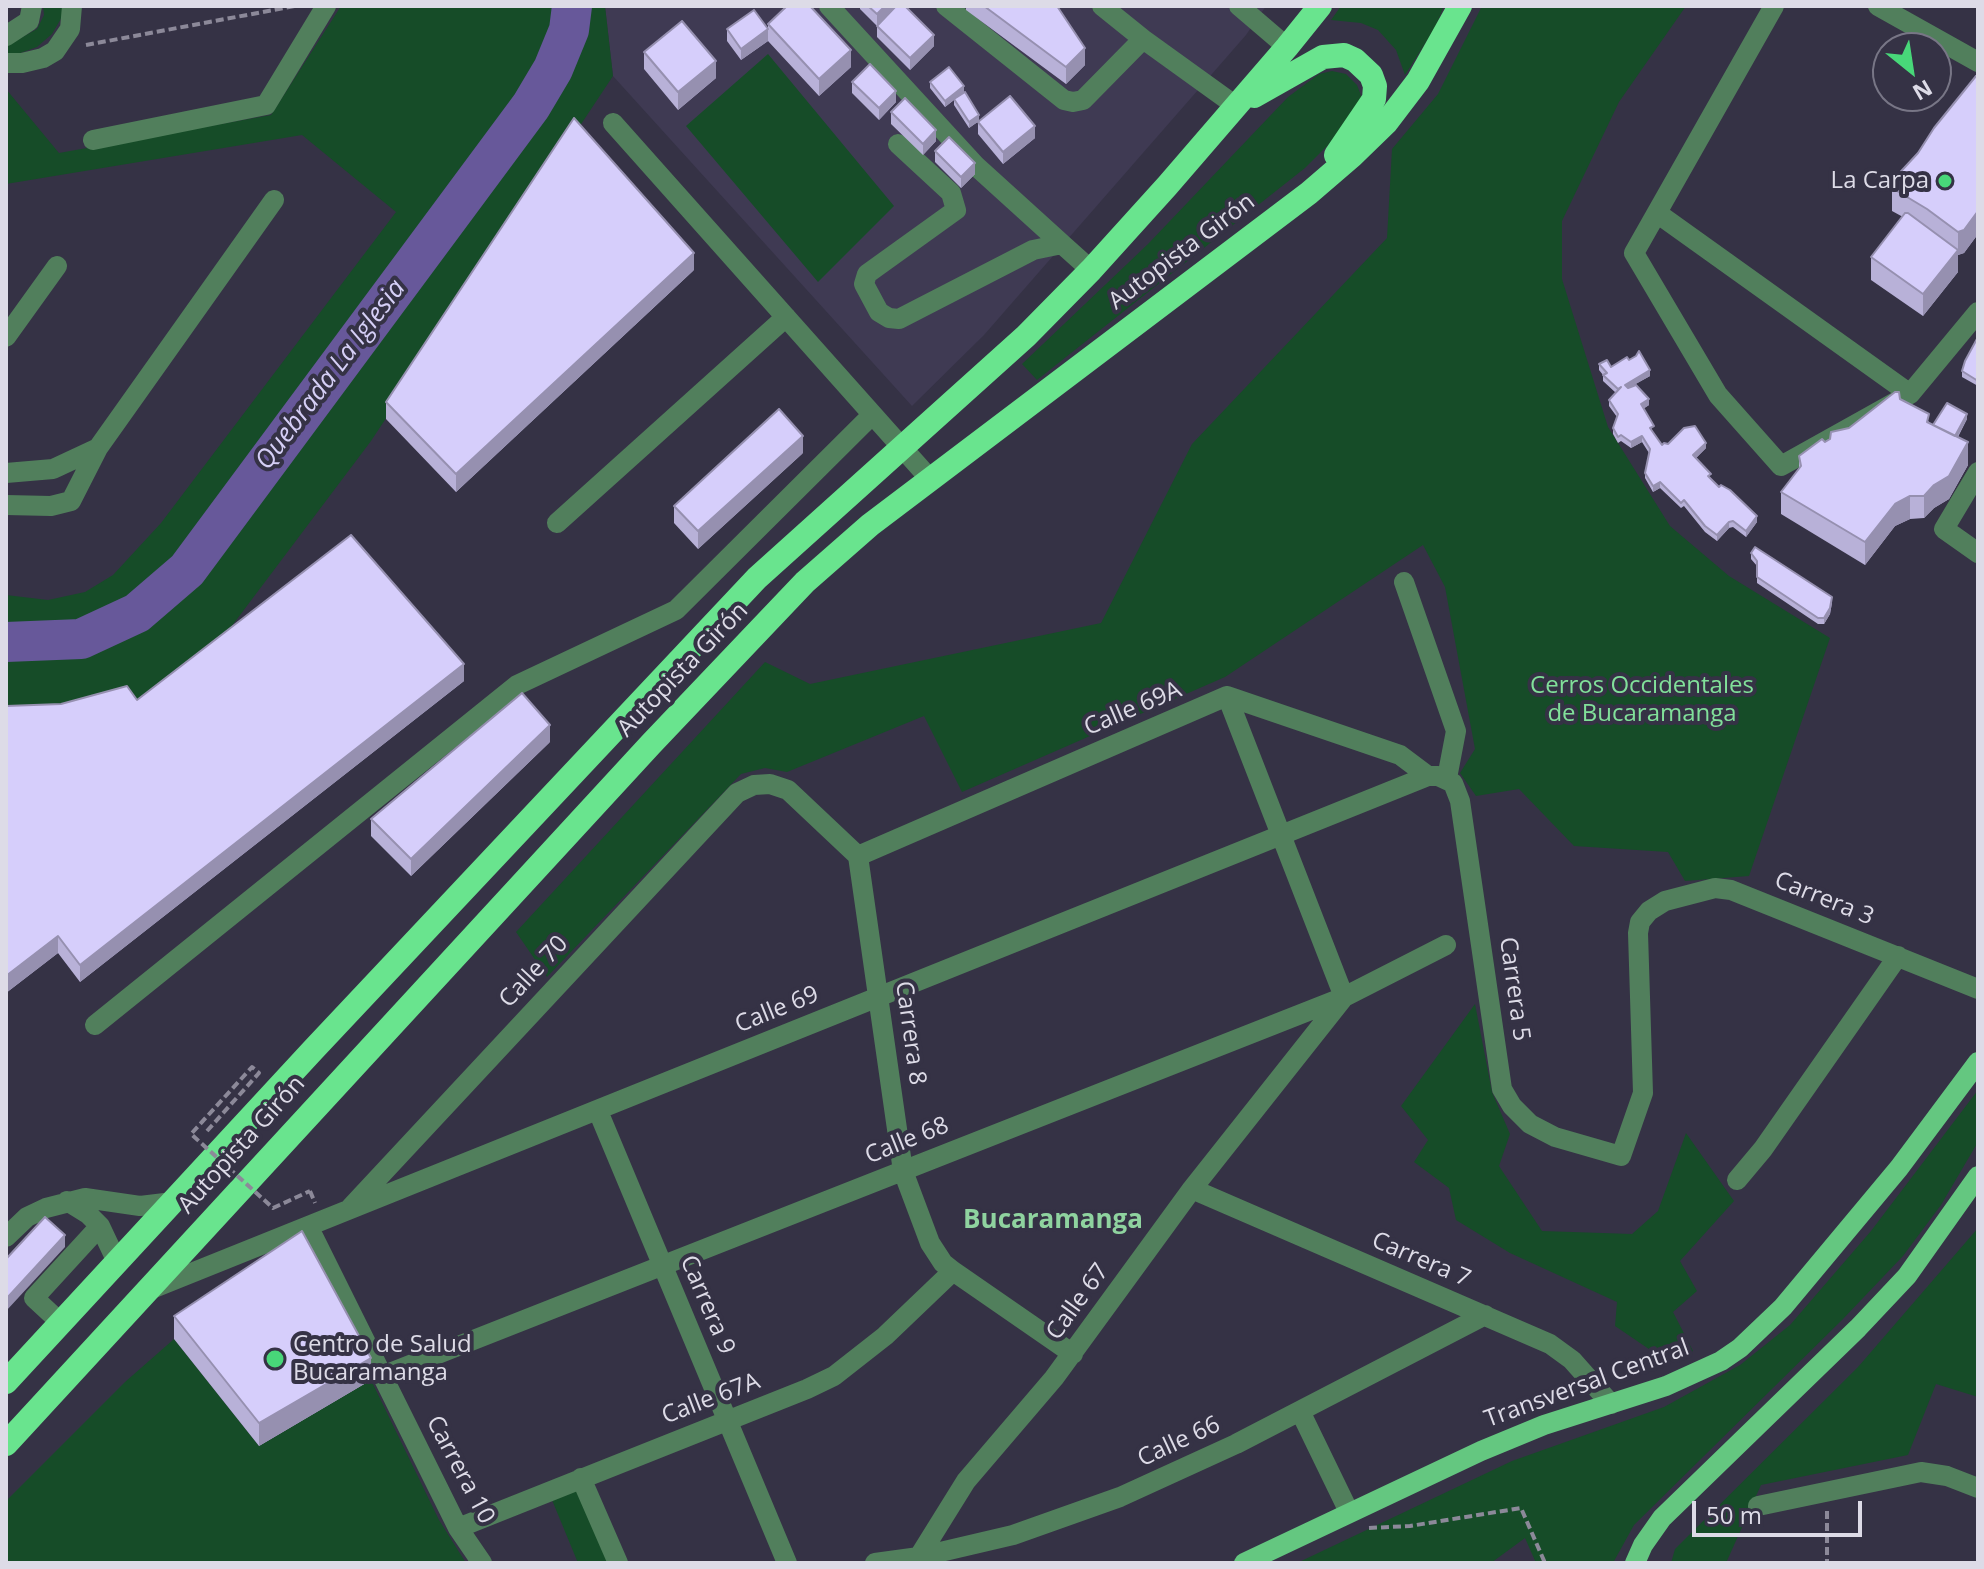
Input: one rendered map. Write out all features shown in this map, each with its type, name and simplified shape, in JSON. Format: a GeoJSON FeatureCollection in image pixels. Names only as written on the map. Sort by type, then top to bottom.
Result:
{"type":"FeatureCollection","features":[{"type":"Feature","properties":{"kind":"highway","name":"Autopista Girón"},"geometry":{"type":"LineString","coordinates":[[6,1382],[757,578],[1026,336],[1091,270],[1320,6]]}},
{"type":"Feature","properties":{"kind":"highway","name":"Autopista Girón"},"geometry":{"type":"LineString","coordinates":[[6,1444],[640,755],[805,582],[870,525],[1309,193],[1386,123],[1418,81],[1460,6]]}},
{"type":"Feature","properties":{"kind":"highway"},"geometry":{"type":"LineString","coordinates":[[1236,106],[1323,57],[1344,55],[1366,68],[1375,86],[1374,99],[1309,193]]}},
{"type":"Feature","properties":{"kind":"main road","name":"Transversal Central"},"geometry":{"type":"LineString","coordinates":[[1244,1563],[1513,1438],[1696,1374],[1721,1361],[1761,1329],[1850,1229],[1978,1062]]}},
{"type":"Feature","properties":{"kind":"main road"},"geometry":{"type":"LineString","coordinates":[[1635,1563],[1643,1545],[1662,1518],[1858,1328],[1907,1276],[1978,1176]]}},
{"type":"Feature","properties":{"kind":"street"},"geometry":{"type":"LineString","coordinates":[[6,63],[43,58],[55,51],[70,29],[72,6]]}},
{"type":"Feature","properties":{"kind":"street"},"geometry":{"type":"LineString","coordinates":[[93,140],[266,105],[326,6]]}},
{"type":"Feature","properties":{"kind":"street"},"geometry":{"type":"LineString","coordinates":[[829,6],[976,166],[1091,270]]}},
{"type":"Feature","properties":{"kind":"street"},"geometry":{"type":"LineString","coordinates":[[946,6],[1064,100],[1073,102],[1083,100],[1143,39]]}},
{"type":"Feature","properties":{"kind":"street"},"geometry":{"type":"LineString","coordinates":[[1102,6],[1236,106]]}},
{"type":"Feature","properties":{"kind":"street"},"geometry":{"type":"LineString","coordinates":[[1239,6],[1287,47]]}},
{"type":"Feature","properties":{"kind":"street"},"geometry":{"type":"LineString","coordinates":[[1774,6],[1634,253],[1718,395],[1781,466],[1910,394],[1978,312]]}},
{"type":"Feature","properties":{"kind":"street"},"geometry":{"type":"LineString","coordinates":[[1878,6],[1978,62]]}},
{"type":"Feature","properties":{"kind":"street"},"geometry":{"type":"LineString","coordinates":[[6,36],[30,13]]}},
{"type":"Feature","properties":{"kind":"street"},"geometry":{"type":"LineString","coordinates":[[613,123],[930,479]]}},
{"type":"Feature","properties":{"kind":"street"},"geometry":{"type":"LineString","coordinates":[[898,144],[951,193],[956,210],[867,274],[864,284],[879,312],[899,319],[1033,250],[1062,244]]}},
{"type":"Feature","properties":{"kind":"street"},"geometry":{"type":"LineString","coordinates":[[6,505],[51,506],[71,501],[98,448],[274,200]]}},
{"type":"Feature","properties":{"kind":"street"},"geometry":{"type":"LineString","coordinates":[[1657,213],[1910,394]]}},
{"type":"Feature","properties":{"kind":"street"},"geometry":{"type":"LineString","coordinates":[[6,337],[57,266]]}},
{"type":"Feature","properties":{"kind":"street"},"geometry":{"type":"LineString","coordinates":[[557,523],[786,317]]}},
{"type":"Feature","properties":{"kind":"street"},"geometry":{"type":"LineString","coordinates":[[95,1025],[517,685],[676,610],[872,415]]}},
{"type":"Feature","properties":{"kind":"street"},"geometry":{"type":"LineString","coordinates":[[6,473],[53,469],[98,448]]}},
{"type":"Feature","properties":{"kind":"street"},"geometry":{"type":"LineString","coordinates":[[1978,472],[1944,529],[1978,553]]}},
{"type":"Feature","properties":{"kind":"street"},"geometry":{"type":"LineString","coordinates":[[1227,696],[1400,755],[1438,777],[1456,731],[1404,582]]}},
{"type":"Feature","properties":{"kind":"street"},"geometry":{"type":"LineString","coordinates":[[1227,696],[1344,997]]}},
{"type":"Feature","properties":{"kind":"street","name":"Calle 69A"},"geometry":{"type":"LineString","coordinates":[[858,856],[1227,696]]}},
{"type":"Feature","properties":{"kind":"street","name":"Calle 69"},"geometry":{"type":"LineString","coordinates":[[145,1292],[1281,836],[1438,777]]}},
{"type":"Feature","properties":{"kind":"street","name":"Carrera 5"},"geometry":{"type":"LineString","coordinates":[[1438,777],[1453,783],[1460,801],[1502,1089],[1512,1106],[1530,1124],[1555,1137],[1621,1156],[1643,1093],[1638,933],[1640,922],[1649,911]]}},
{"type":"Feature","properties":{"kind":"street","name":"Calle 70"},"geometry":{"type":"LineString","coordinates":[[346,1213],[737,793],[754,785],[770,784],[788,790],[858,856]]}},
{"type":"Feature","properties":{"kind":"street","name":"Carrera 8"},"geometry":{"type":"LineString","coordinates":[[858,856],[903,1171],[930,1243],[943,1263],[953,1271],[1073,1354]]}},
{"type":"Feature","properties":{"kind":"street","name":"Carrera 3"},"geometry":{"type":"LineString","coordinates":[[1649,911],[1665,901],[1687,894],[1715,888],[1731,890],[1978,989]]}},
{"type":"Feature","properties":{"kind":"street","name":"Calle 68"},"geometry":{"type":"LineString","coordinates":[[382,1376],[1344,997],[1446,945]]}},
{"type":"Feature","properties":{"kind":"street"},"geometry":{"type":"LineString","coordinates":[[1737,1180],[1763,1149],[1898,956]]}},
{"type":"Feature","properties":{"kind":"street","name":"Calle 67"},"geometry":{"type":"LineString","coordinates":[[917,1560],[966,1481],[1073,1354],[1192,1189],[1344,997]]}},
{"type":"Feature","properties":{"kind":"street","name":"Carrera 9"},"geometry":{"type":"LineString","coordinates":[[598,1111],[787,1563]]}},
{"type":"Feature","properties":{"kind":"street","name":"Carrera 7"},"geometry":{"type":"LineString","coordinates":[[1192,1189],[1485,1315],[1561,1351],[1611,1404]]}},
{"type":"Feature","properties":{"kind":"street"},"geometry":{"type":"LineString","coordinates":[[6,1237],[27,1217],[67,1201],[100,1198],[140,1206],[173,1202]]}},
{"type":"Feature","properties":{"kind":"street"},"geometry":{"type":"LineString","coordinates":[[67,1201],[100,1226],[117,1262]]}},
{"type":"Feature","properties":{"kind":"street"},"geometry":{"type":"LineString","coordinates":[[61,1323],[34,1298],[100,1226]]}},
{"type":"Feature","properties":{"kind":"street","name":"Carrera 10"},"geometry":{"type":"LineString","coordinates":[[309,1228],[458,1528],[482,1563]]}},
{"type":"Feature","properties":{"kind":"street","name":"Calle 67A"},"geometry":{"type":"LineString","coordinates":[[458,1528],[834,1376],[885,1336],[953,1271]]}},
{"type":"Feature","properties":{"kind":"street","name":"Calle 66"},"geometry":{"type":"LineString","coordinates":[[875,1563],[917,1560],[1013,1535],[1107,1502],[1210,1456],[1485,1315]]}},
{"type":"Feature","properties":{"kind":"street"},"geometry":{"type":"LineString","coordinates":[[1300,1411],[1349,1512]]}},
{"type":"Feature","properties":{"kind":"street"},"geometry":{"type":"LineString","coordinates":[[1758,1506],[1921,1472],[1947,1476],[1978,1488]]}},
{"type":"Feature","properties":{"kind":"street"},"geometry":{"type":"LineString","coordinates":[[581,1478],[618,1563]]}},
{"type":"Feature","properties":{"kind":"path"},"geometry":{"type":"LineString","coordinates":[[55,51],[295,6]]}},
{"type":"Feature","properties":{"kind":"path"},"geometry":{"type":"LineString","coordinates":[[207,1131],[259,1073],[252,1067],[191,1134],[273,1208],[310,1191]]}},
{"type":"Feature","properties":{"kind":"path"},"geometry":{"type":"LineString","coordinates":[[1827,1492],[1827,1563]]}},
{"type":"Feature","properties":{"kind":"path"},"geometry":{"type":"LineString","coordinates":[[1410,1526],[1521,1508],[1545,1563]]}},
{"type":"Feature","properties":{"kind":"shaded area"},"geometry":{"type":"Polygon","coordinates":[[[605,6],[1266,6],[1246,35],[984,335],[912,406],[613,76],[605,6]]]}},
{"type":"Feature","properties":{"kind":"green space"},"geometry":{"type":"Polygon","coordinates":[[[43,6],[62,6],[62,17],[52,34],[37,47],[15,55],[6,54],[6,46],[37,29],[44,15],[43,6]]]}},
{"type":"Feature","properties":{"kind":"green space"},"geometry":{"type":"Polygon","coordinates":[[[341,6],[605,6],[613,76],[371,441],[210,655],[137,701],[6,723],[6,595],[48,600],[85,592],[113,575],[161,523],[396,212],[302,135],[6,184],[6,89],[59,153],[271,115],[341,6]]]}},
{"type":"Feature","properties":{"kind":"green space"},"geometry":{"type":"Polygon","coordinates":[[[1341,6],[1444,6],[1435,28],[1405,75],[1396,50],[1378,30],[1361,23],[1331,20],[1341,6]]]}},
{"type":"Feature","properties":{"kind":"green space","name":"Cerros Occidentales de Bucaramanga"},"geometry":{"type":"Polygon","coordinates":[[[1482,6],[1686,6],[1619,102],[1562,221],[1562,279],[1608,427],[1670,526],[1729,576],[1830,638],[1749,876],[1685,881],[1668,852],[1574,846],[1519,789],[1476,796],[1460,773],[1475,749],[1445,587],[1423,545],[1225,677],[962,792],[924,716],[787,772],[765,768],[741,774],[547,977],[516,932],[765,662],[810,684],[1101,623],[1192,444],[1387,238],[1392,149],[1438,94],[1482,6]]]}},
{"type":"Feature","properties":{"kind":"green space"},"geometry":{"type":"Polygon","coordinates":[[[768,54],[894,206],[818,282],[686,126],[768,54]]]}},
{"type":"Feature","properties":{"kind":"green space"},"geometry":{"type":"Polygon","coordinates":[[[1332,71],[1346,74],[1357,85],[1362,98],[1338,135],[1305,168],[1037,380],[1022,364],[1148,244],[1288,97],[1319,74],[1332,71]]]}},
{"type":"Feature","properties":{"kind":"green space"},"geometry":{"type":"Polygon","coordinates":[[[1475,1004],[1492,1092],[1510,1134],[1499,1166],[1542,1231],[1632,1234],[1658,1211],[1686,1133],[1734,1201],[1680,1261],[1697,1291],[1673,1312],[1693,1351],[1668,1362],[1615,1326],[1617,1302],[1510,1253],[1456,1220],[1449,1188],[1414,1162],[1428,1140],[1401,1106],[1475,1004]]]}},
{"type":"Feature","properties":{"kind":"green space"},"geometry":{"type":"Polygon","coordinates":[[[1978,1090],[1978,1142],[1941,1205],[1903,1256],[1634,1525],[1613,1563],[1536,1563],[1525,1538],[1491,1563],[1297,1563],[1512,1461],[1664,1407],[1740,1365],[1790,1325],[1871,1231],[1978,1090]]]}},
{"type":"Feature","properties":{"kind":"green space"},"geometry":{"type":"Polygon","coordinates":[[[1978,1228],[1978,1397],[1936,1384],[1908,1455],[1761,1485],[1726,1563],[1671,1563],[1675,1549],[1858,1367],[1978,1228]]]}},
{"type":"Feature","properties":{"kind":"green space"},"geometry":{"type":"Polygon","coordinates":[[[174,1339],[259,1446],[371,1380],[439,1520],[466,1563],[6,1563],[6,1501],[125,1382],[174,1339]]]}},
{"type":"Feature","properties":{"kind":"green space"},"geometry":{"type":"Polygon","coordinates":[[[577,1490],[608,1563],[578,1563],[552,1500],[577,1490]]]}},
{"type":"Feature","properties":{"kind":"building"},"geometry":{"type":"Polygon","coordinates":[[[787,6],[810,6],[851,50],[819,79],[768,24],[787,6]]]}},
{"type":"Feature","properties":{"kind":"building"},"geometry":{"type":"Polygon","coordinates":[[[868,6],[885,6],[877,14],[868,6]]]}},
{"type":"Feature","properties":{"kind":"building"},"geometry":{"type":"Polygon","coordinates":[[[896,6],[905,6],[934,35],[910,58],[877,26],[896,6]]]}},
{"type":"Feature","properties":{"kind":"building"},"geometry":{"type":"Polygon","coordinates":[[[984,6],[1057,6],[1085,48],[1066,67],[984,6]]]}},
{"type":"Feature","properties":{"kind":"building"},"geometry":{"type":"Polygon","coordinates":[[[754,10],[768,29],[741,49],[727,29],[754,10]]]}},
{"type":"Feature","properties":{"kind":"building"},"geometry":{"type":"Polygon","coordinates":[[[682,21],[716,61],[678,92],[644,52],[682,21]]]}},
{"type":"Feature","properties":{"kind":"building"},"geometry":{"type":"Polygon","coordinates":[[[870,64],[896,91],[879,108],[852,82],[870,64]]]}},
{"type":"Feature","properties":{"kind":"building"},"geometry":{"type":"Polygon","coordinates":[[[949,67],[964,86],[945,101],[930,82],[949,67]]]}},
{"type":"Feature","properties":{"kind":"building","name":"La Carpa"},"geometry":{"type":"Polygon","coordinates":[[[1978,76],[1978,211],[1964,230],[1958,232],[1892,188],[1892,181],[1918,153],[1947,112],[1952,112],[1952,106],[1978,76]]]}},
{"type":"Feature","properties":{"kind":"building"},"geometry":{"type":"Polygon","coordinates":[[[965,92],[979,115],[969,122],[954,99],[965,92]]]}},
{"type":"Feature","properties":{"kind":"building"},"geometry":{"type":"Polygon","coordinates":[[[1010,96],[1035,126],[1003,152],[978,122],[1010,96]]]}},
{"type":"Feature","properties":{"kind":"building"},"geometry":{"type":"Polygon","coordinates":[[[905,98],[936,130],[923,144],[891,112],[905,98]]]}},
{"type":"Feature","properties":{"kind":"building"},"geometry":{"type":"Polygon","coordinates":[[[574,118],[694,253],[456,474],[386,402],[574,118]]]}},
{"type":"Feature","properties":{"kind":"building"},"geometry":{"type":"Polygon","coordinates":[[[949,137],[975,163],[961,177],[935,151],[949,137]]]}},
{"type":"Feature","properties":{"kind":"building"},"geometry":{"type":"Polygon","coordinates":[[[1905,213],[1958,250],[1923,294],[1871,257],[1905,213]]]}},
{"type":"Feature","properties":{"kind":"building"},"geometry":{"type":"Polygon","coordinates":[[[1978,337],[1978,381],[1962,371],[1978,337]]]}},
{"type":"Feature","properties":{"kind":"building"},"geometry":{"type":"Polygon","coordinates":[[[1639,351],[1650,370],[1625,385],[1628,388],[1636,385],[1649,399],[1641,404],[1654,426],[1650,428],[1662,445],[1668,444],[1684,428],[1695,426],[1706,443],[1693,455],[1719,487],[1721,485],[1730,490],[1757,516],[1746,531],[1733,521],[1717,535],[1705,526],[1684,500],[1681,503],[1660,482],[1653,486],[1645,473],[1650,449],[1642,436],[1631,442],[1621,435],[1618,437],[1613,428],[1618,414],[1609,400],[1621,387],[1618,389],[1603,375],[1607,373],[1599,364],[1607,360],[1611,367],[1627,357],[1629,360],[1636,356],[1639,351]]]}},
{"type":"Feature","properties":{"kind":"building"},"geometry":{"type":"Polygon","coordinates":[[[1899,392],[1900,399],[1929,414],[1927,422],[1968,442],[1949,476],[1924,496],[1910,496],[1895,504],[1865,542],[1781,492],[1801,466],[1799,456],[1822,439],[1825,442],[1830,439],[1831,432],[1849,428],[1899,392]]]}},
{"type":"Feature","properties":{"kind":"building"},"geometry":{"type":"Polygon","coordinates":[[[1947,403],[1967,414],[1955,436],[1933,425],[1947,403]]]}},
{"type":"Feature","properties":{"kind":"building"},"geometry":{"type":"Polygon","coordinates":[[[779,409],[803,436],[698,531],[674,506],[779,409]]]}},
{"type":"Feature","properties":{"kind":"building"},"geometry":{"type":"Polygon","coordinates":[[[351,535],[464,664],[80,965],[58,936],[6,976],[6,706],[61,704],[127,686],[137,700],[351,535]]]}},
{"type":"Feature","properties":{"kind":"building"},"geometry":{"type":"Polygon","coordinates":[[[1755,547],[1832,597],[1824,618],[1818,618],[1757,577],[1757,561],[1751,553],[1755,547]]]}},
{"type":"Feature","properties":{"kind":"building"},"geometry":{"type":"Polygon","coordinates":[[[522,693],[550,725],[411,859],[371,819],[522,693]]]}},
{"type":"Feature","properties":{"kind":"building"},"geometry":{"type":"Polygon","coordinates":[[[45,1217],[65,1235],[7,1298],[6,1259],[45,1217]]]}},
{"type":"Feature","properties":{"kind":"building","name":"Centro de Salud Bucaramanga"},"geometry":{"type":"Polygon","coordinates":[[[302,1231],[371,1358],[259,1423],[174,1316],[302,1231]]]}},
{"type":"Feature","properties":{"kind":"waterway","name":"Quebrada La Iglesia"},"geometry":{"type":"LineString","coordinates":[[6,642],[81,639],[137,613],[187,570],[531,106],[553,69],[569,30],[572,6]]}},
{"type":"Feature","properties":{"kind":"place","name":"La Carpa"},"geometry":{"type":"Point","coordinates":[1945,181]}},
{"type":"Feature","properties":{"kind":"place","name":"Centro de Salud Bucaramanga"},"geometry":{"type":"Point","coordinates":[275,1359]}},
{"type":"Feature","properties":{"kind":"district","name":"Bucaramanga"},"geometry":{"type":"Point","coordinates":[1053,1221]}}]}
